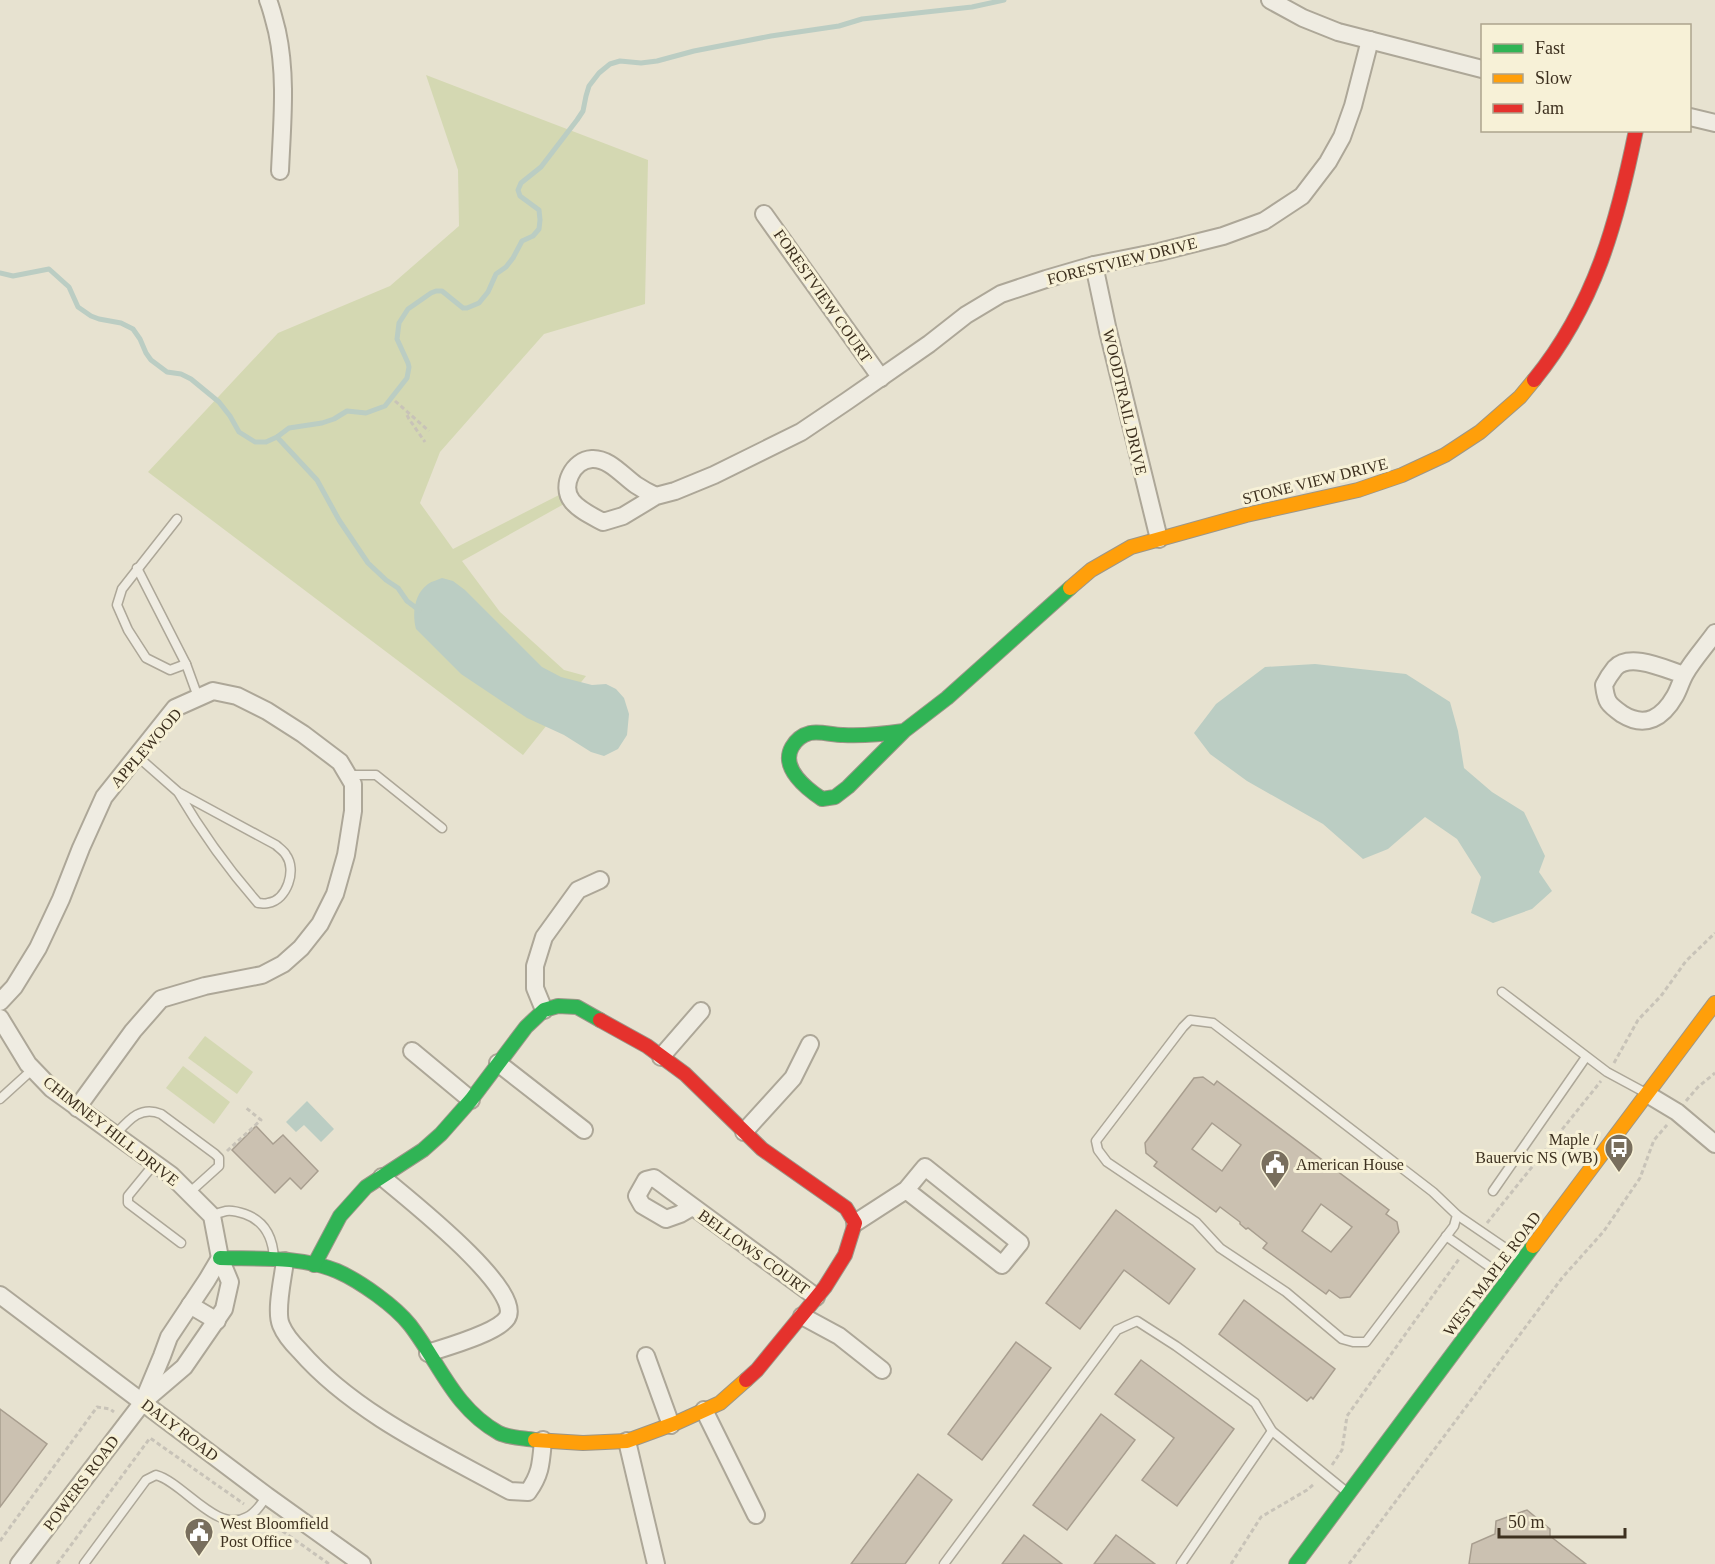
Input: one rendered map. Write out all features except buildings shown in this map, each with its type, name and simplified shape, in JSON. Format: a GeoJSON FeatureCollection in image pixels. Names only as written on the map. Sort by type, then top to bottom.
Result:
{"type":"FeatureCollection","features":[{"type":"Feature","properties":{"kind":"street"},"geometry":{"type":"LineString","coordinates":[[268,0],[272,8],[282,56],[280,171]]}},
{"type":"Feature","properties":{"kind":"street"},"geometry":{"type":"LineString","coordinates":[[1270,0],[1338,32],[1481,69]]}},
{"type":"Feature","properties":{"kind":"street","name":"FORESTVIEW DRIVE"},"geometry":{"type":"LineString","coordinates":[[656,496],[636,485],[611,466],[591,459],[579,464],[572,471],[567,482],[571,500],[580,509],[603,522],[623,516],[656,496],[707,478],[801,432],[929,344],[966,315],[1001,294],[1094,265],[1223,236],[1264,220],[1302,196],[1328,162],[1342,137],[1353,106],[1370,40]]}},
{"type":"Feature","properties":{"kind":"street"},"geometry":{"type":"LineString","coordinates":[[1691,117],[1715,123]]}},
{"type":"Feature","properties":{"kind":"street","name":"STONE VIEW DRIVE"},"geometry":{"type":"LineString","coordinates":[[904,731],[867,736],[814,733],[801,736],[792,747],[789,760],[795,775],[808,790],[822,799],[835,797],[904,731],[992,659],[1042,610],[1091,570],[1131,547],[1246,515],[1369,486],[1402,475],[1445,455],[1480,432],[1520,397],[1568,333],[1593,283],[1612,232],[1636,132]]}},
{"type":"Feature","properties":{"kind":"street","name":"FORESTVIEW COURT"},"geometry":{"type":"LineString","coordinates":[[764,214],[881,378]]}},
{"type":"Feature","properties":{"kind":"street","name":"WOODTRAIL DRIVE"},"geometry":{"type":"LineString","coordinates":[[1094,265],[1159,539]]}},
{"type":"Feature","properties":{"kind":"street"},"geometry":{"type":"LineString","coordinates":[[1684,675],[1630,660],[1616,667],[1604,684],[1605,699],[1629,718],[1646,722],[1662,714],[1675,696],[1684,675],[1715,633]]}},
{"type":"Feature","properties":{"kind":"street","name":"APPLEWOOD"},"geometry":{"type":"LineString","coordinates":[[0,1002],[14,987],[38,948],[104,797],[176,708],[213,691],[237,696],[267,711],[303,734],[340,762],[353,784],[353,812],[346,855],[334,894],[320,924],[301,948],[284,964],[262,975],[205,986],[161,999],[133,1031],[77,1108]]}},
{"type":"Feature","properties":{"kind":"street"},"geometry":{"type":"LineString","coordinates":[[544,1010],[535,988],[535,966],[543,937],[578,890],[600,880]]}},
{"type":"Feature","properties":{"kind":"street","name":"WEST MAPLE ROAD"},"geometry":{"type":"LineString","coordinates":[[1296,1564],[1715,1004]]}},
{"type":"Feature","properties":{"kind":"street"},"geometry":{"type":"LineString","coordinates":[[314,1265],[340,1216],[366,1187],[429,1145],[441,1134],[471,1100],[525,1027],[544,1010],[558,1006],[577,1007],[647,1047],[685,1074],[762,1149],[846,1208],[855,1223]]}},
{"type":"Feature","properties":{"kind":"street"},"geometry":{"type":"LineString","coordinates":[[661,1057],[701,1011]]}},
{"type":"Feature","properties":{"kind":"street","name":"CHIMNEY HILL DRIVE"},"geometry":{"type":"LineString","coordinates":[[2,1027],[33,1069],[52,1089],[171,1175],[212,1216]]}},
{"type":"Feature","properties":{"kind":"street"},"geometry":{"type":"LineString","coordinates":[[744,1132],[793,1078],[810,1044]]}},
{"type":"Feature","properties":{"kind":"street"},"geometry":{"type":"LineString","coordinates":[[412,1051],[471,1100]]}},
{"type":"Feature","properties":{"kind":"street"},"geometry":{"type":"LineString","coordinates":[[498,1063],[584,1130]]}},
{"type":"Feature","properties":{"kind":"street"},"geometry":{"type":"LineString","coordinates":[[1647,1094],[1677,1112],[1715,1144]]}},
{"type":"Feature","properties":{"kind":"street"},"geometry":{"type":"LineString","coordinates":[[220,1258],[299,1261],[337,1271],[373,1291],[408,1324],[467,1409],[501,1434],[583,1443],[627,1441],[671,1425],[720,1403],[757,1370],[802,1316],[845,1255],[855,1223],[906,1190],[925,1167],[1020,1243],[1002,1265],[906,1190]]}},
{"type":"Feature","properties":{"kind":"street"},"geometry":{"type":"LineString","coordinates":[[382,1177],[462,1245],[496,1282],[510,1307],[509,1314],[501,1324],[486,1332],[428,1353]]}},
{"type":"Feature","properties":{"kind":"street","name":"BELLOWS COURT"},"geometry":{"type":"LineString","coordinates":[[692,1207],[816,1297]]}},
{"type":"Feature","properties":{"kind":"street"},"geometry":{"type":"LineString","coordinates":[[143,1402],[184,1367],[224,1309],[230,1282],[220,1258],[212,1216]]}},
{"type":"Feature","properties":{"kind":"street"},"geometry":{"type":"LineString","coordinates":[[143,1402],[169,1336],[220,1258]]}},
{"type":"Feature","properties":{"kind":"street"},"geometry":{"type":"LineString","coordinates":[[280,1261],[280,1324],[290,1340],[310,1363],[375,1415],[510,1491],[528,1492],[536,1480],[541,1462],[543,1440]]}},
{"type":"Feature","properties":{"kind":"street","name":"DALY ROAD"},"geometry":{"type":"LineString","coordinates":[[0,1294],[267,1496],[362,1564]]}},
{"type":"Feature","properties":{"kind":"street"},"geometry":{"type":"LineString","coordinates":[[190,1305],[217,1321]]}},
{"type":"Feature","properties":{"kind":"street"},"geometry":{"type":"LineString","coordinates":[[802,1316],[839,1336],[882,1370]]}},
{"type":"Feature","properties":{"kind":"street"},"geometry":{"type":"LineString","coordinates":[[646,1356],[671,1425]]}},
{"type":"Feature","properties":{"kind":"street","name":"POWERS ROAD"},"geometry":{"type":"LineString","coordinates":[[19,1564],[143,1402]]}},
{"type":"Feature","properties":{"kind":"street"},"geometry":{"type":"LineString","coordinates":[[704,1410],[756,1515]]}},
{"type":"Feature","properties":{"kind":"street"},"geometry":{"type":"LineString","coordinates":[[627,1441],[656,1564]]}},
{"type":"Feature","properties":{"kind":"lane"},"geometry":{"type":"LineString","coordinates":[[177,519],[122,589],[117,604],[128,630],[146,658],[170,670],[186,664]]}},
{"type":"Feature","properties":{"kind":"lane"},"geometry":{"type":"LineString","coordinates":[[137,568],[186,664],[198,697]]}},
{"type":"Feature","properties":{"kind":"lane"},"geometry":{"type":"LineString","coordinates":[[137,756],[178,792],[276,845],[287,856],[291,870],[288,886],[280,896],[269,903],[258,903],[191,814],[178,792]]}},
{"type":"Feature","properties":{"kind":"lane"},"geometry":{"type":"LineString","coordinates":[[347,775],[376,775],[442,828]]}},
{"type":"Feature","properties":{"kind":"lane"},"geometry":{"type":"LineString","coordinates":[[1502,992],[1607,1072],[1647,1094]]}},
{"type":"Feature","properties":{"kind":"lane"},"geometry":{"type":"LineString","coordinates":[[1457,1215],[1454,1226],[1366,1342],[1353,1342],[1342,1339],[1286,1292],[1220,1248],[1196,1222],[1107,1162],[1098,1150],[1096,1141],[1182,1027],[1190,1020],[1213,1023],[1433,1192],[1457,1215],[1523,1260]]}},
{"type":"Feature","properties":{"kind":"lane"},"geometry":{"type":"LineString","coordinates":[[1493,1191],[1586,1057]]}},
{"type":"Feature","properties":{"kind":"lane"},"geometry":{"type":"LineString","coordinates":[[0,1099],[33,1069]]}},
{"type":"Feature","properties":{"kind":"lane"},"geometry":{"type":"LineString","coordinates":[[115,1135],[135,1115],[147,1111],[156,1112],[219,1158],[219,1166],[189,1193]]}},
{"type":"Feature","properties":{"kind":"lane"},"geometry":{"type":"LineString","coordinates":[[155,1164],[128,1197],[128,1203],[181,1243]]}},
{"type":"Feature","properties":{"kind":"lane"},"geometry":{"type":"LineString","coordinates":[[212,1216],[226,1210],[241,1212],[253,1217],[262,1224],[271,1238],[280,1261]]}},
{"type":"Feature","properties":{"kind":"lane"},"geometry":{"type":"LineString","coordinates":[[1446,1236],[1508,1279]]}},
{"type":"Feature","properties":{"kind":"lane"},"geometry":{"type":"LineString","coordinates":[[944,1564],[1117,1330],[1137,1320],[1255,1403],[1272,1431],[1349,1493]]}},
{"type":"Feature","properties":{"kind":"lane"},"geometry":{"type":"LineString","coordinates":[[1181,1564],[1272,1431]]}},
{"type":"Feature","properties":{"kind":"lane"},"geometry":{"type":"LineString","coordinates":[[84,1564],[146,1480],[156,1475],[166,1478],[208,1511],[221,1518],[235,1521],[247,1518],[255,1512],[267,1496]]}},
{"type":"Feature","properties":{"kind":"path"},"geometry":{"type":"LineString","coordinates":[[395,400],[429,431]]}},
{"type":"Feature","properties":{"kind":"path"},"geometry":{"type":"LineString","coordinates":[[407,413],[425,442]]}},
{"type":"Feature","properties":{"kind":"path"},"geometry":{"type":"LineString","coordinates":[[1349,1564],[1562,1278],[1604,1231],[1640,1178],[1654,1140],[1698,1087],[1715,1073]]}},
{"type":"Feature","properties":{"kind":"path"},"geometry":{"type":"LineString","coordinates":[[219,1158],[261,1120],[245,1107]]}},
{"type":"Feature","properties":{"kind":"path"},"geometry":{"type":"LineString","coordinates":[[0,1541],[97,1407]]}},
{"type":"Feature","properties":{"kind":"green space"},"geometry":{"type":"Polygon","coordinates":[[[426,75],[648,160],[645,304],[544,334],[440,452],[420,503],[453,549],[559,495],[564,504],[462,561],[500,612],[564,670],[586,676],[523,755],[148,472],[278,333],[390,286],[459,226],[458,170],[426,75]]]}},
{"type":"Feature","properties":{"kind":"green space"},"geometry":{"type":"Polygon","coordinates":[[[205,1036],[253,1072],[237,1094],[188,1058],[205,1036]]]}},
{"type":"Feature","properties":{"kind":"green space"},"geometry":{"type":"Polygon","coordinates":[[[183,1066],[230,1102],[214,1124],[166,1088],[183,1066]]]}},
{"type":"Feature","properties":{"kind":"shaded area"},"geometry":{"type":"Polygon","coordinates":[[[442,578],[453,581],[465,590],[542,667],[561,677],[592,685],[606,684],[616,689],[624,698],[629,714],[627,735],[618,749],[604,756],[591,752],[564,735],[527,718],[461,674],[416,629],[414,611],[420,593],[428,584],[442,578]]]}},
{"type":"Feature","properties":{"kind":"shaded area"},"geometry":{"type":"Polygon","coordinates":[[[1315,664],[1406,674],[1450,702],[1458,731],[1464,768],[1492,792],[1524,812],[1545,856],[1539,872],[1552,891],[1532,909],[1493,923],[1471,913],[1481,877],[1457,839],[1425,817],[1388,849],[1363,859],[1323,824],[1247,781],[1210,754],[1194,733],[1216,704],[1265,667],[1315,664]]]}},
{"type":"Feature","properties":{"kind":"shaded area"},"geometry":{"type":"Polygon","coordinates":[[[307,1101],[334,1129],[321,1142],[304,1125],[296,1132],[286,1122],[307,1101]]]}},
{"type":"Feature","properties":{"kind":"waterway"},"geometry":{"type":"LineString","coordinates":[[0,273],[13,276],[49,269],[69,287],[78,307],[91,316],[121,323],[133,329],[151,360],[167,372],[181,374],[191,379],[219,402],[239,432],[255,442],[266,442],[289,428],[322,423],[347,411],[366,413],[385,406],[407,378],[408,363],[397,339],[399,323],[408,309],[436,291],[442,291],[463,308],[479,303],[488,292],[496,274],[506,267],[522,241],[533,236],[539,229],[539,210],[520,196],[518,190],[521,183],[541,167],[577,120],[583,111],[589,86],[610,64],[620,61],[641,63],[657,61],[694,51],[839,26],[862,19],[972,7],[1004,0]]}},
{"type":"Feature","properties":{"kind":"waterway"},"geometry":{"type":"LineString","coordinates":[[277,437],[317,480],[339,520],[368,563],[398,588],[407,601],[419,610]]}},
{"type":"Feature","properties":{"kind":"traffic: fast"},"geometry":{"type":"LineString","coordinates":[[904,731],[858,735],[810,733],[802,736],[792,747],[789,755],[792,770],[803,784],[822,799],[835,797],[904,731],[947,698],[1070,588]]}},
{"type":"Feature","properties":{"kind":"traffic: fast"},"geometry":{"type":"LineString","coordinates":[[314,1265],[340,1216],[366,1187],[423,1150],[441,1134],[471,1100],[526,1027],[544,1010],[558,1006],[577,1007],[600,1020]]}},
{"type":"Feature","properties":{"kind":"traffic: fast"},"geometry":{"type":"LineString","coordinates":[[1296,1564],[1533,1246]]}},
{"type":"Feature","properties":{"kind":"traffic: fast"},"geometry":{"type":"LineString","coordinates":[[220,1258],[279,1259],[309,1263],[337,1271],[356,1281],[404,1318],[459,1398],[483,1423],[503,1435],[535,1440]]}},
{"type":"Feature","properties":{"kind":"traffic: slow"},"geometry":{"type":"LineString","coordinates":[[1070,588],[1091,570],[1131,547],[1246,515],[1358,490],[1402,475],[1445,455],[1480,432],[1520,397],[1534,380]]}},
{"type":"Feature","properties":{"kind":"traffic: slow"},"geometry":{"type":"LineString","coordinates":[[1533,1246],[1715,1003]]}},
{"type":"Feature","properties":{"kind":"traffic: slow"},"geometry":{"type":"LineString","coordinates":[[535,1440],[583,1443],[627,1441],[676,1423],[720,1403],[746,1380]]}},
{"type":"Feature","properties":{"kind":"traffic: jam"},"geometry":{"type":"LineString","coordinates":[[1534,380],[1555,352],[1573,322],[1601,262],[1621,198],[1636,132]]}},
{"type":"Feature","properties":{"kind":"traffic: jam"},"geometry":{"type":"LineString","coordinates":[[600,1020],[647,1046],[685,1074],[762,1149],[846,1208],[855,1223],[845,1255],[825,1287],[757,1370],[746,1380]]}},
{"type":"Feature","properties":{"kind":"place","name":"Maple / Bauervic NS (WB)"},"geometry":{"type":"Point","coordinates":[1619,1174]}},
{"type":"Feature","properties":{"kind":"place","name":"American House"},"geometry":{"type":"Point","coordinates":[1275,1190]}},
{"type":"Feature","properties":{"kind":"place","name":"West Bloomfield Post Office"},"geometry":{"type":"Point","coordinates":[199,1558]}}]}
